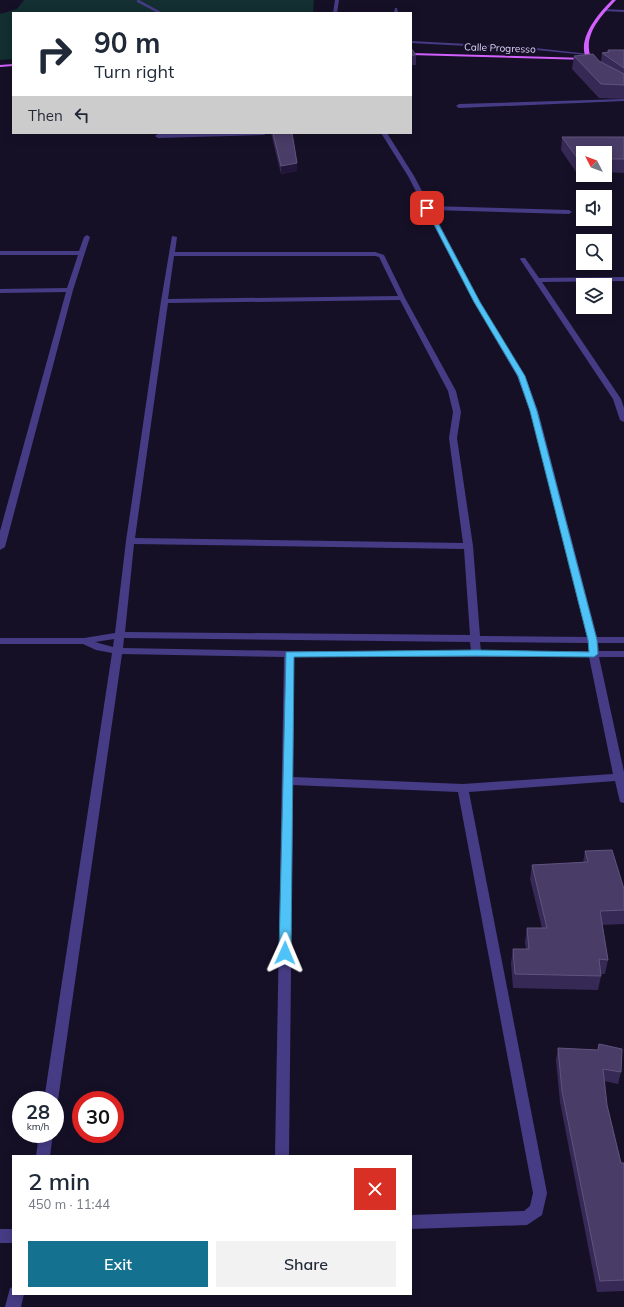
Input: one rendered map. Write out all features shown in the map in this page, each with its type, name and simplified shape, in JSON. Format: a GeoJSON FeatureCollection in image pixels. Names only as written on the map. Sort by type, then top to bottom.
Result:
{"type":"FeatureCollection","features":[{"type":"Feature","properties":{"kind":"main road"},"geometry":{"type":"LineString","coordinates":[[589,58],[587,42],[594,25],[604,10],[614,0]]}},
{"type":"Feature","properties":{"kind":"main road","name":"Calle Progresso"},"geometry":{"type":"LineString","coordinates":[[412,54],[589,58]]}},
{"type":"Feature","properties":{"kind":"main road"},"geometry":{"type":"LineString","coordinates":[[0,66],[12,65]]}},
{"type":"Feature","properties":{"kind":"street"},"geometry":{"type":"LineString","coordinates":[[335,12],[337,0]]}},
{"type":"Feature","properties":{"kind":"street"},"geometry":{"type":"LineString","coordinates":[[138,1],[159,12]]}},
{"type":"Feature","properties":{"kind":"street"},"geometry":{"type":"LineString","coordinates":[[604,10],[624,11]]}},
{"type":"Feature","properties":{"kind":"street"},"geometry":{"type":"LineString","coordinates":[[412,42],[526,48],[589,58]]}},
{"type":"Feature","properties":{"kind":"street","name":"Calle Progresso"},"geometry":{"type":"LineString","coordinates":[[589,58],[596,64]]}},
{"type":"Feature","properties":{"kind":"street"},"geometry":{"type":"LineString","coordinates":[[459,106],[624,100]]}},
{"type":"Feature","properties":{"kind":"street"},"geometry":{"type":"LineString","coordinates":[[158,136],[229,134]]}},
{"type":"Feature","properties":{"kind":"street"},"geometry":{"type":"LineString","coordinates":[[385,134],[411,176],[477,302],[521,376],[534,411],[593,640],[594,654],[624,798]]}},
{"type":"Feature","properties":{"kind":"street"},"geometry":{"type":"LineString","coordinates":[[427,208],[569,212]]}},
{"type":"Feature","properties":{"kind":"street"},"geometry":{"type":"LineString","coordinates":[[0,546],[70,290],[87,237]]}},
{"type":"Feature","properties":{"kind":"street"},"geometry":{"type":"LineString","coordinates":[[52,1091],[118,651],[130,542],[174,237]]}},
{"type":"Feature","properties":{"kind":"street"},"geometry":{"type":"LineString","coordinates":[[0,253],[82,253]]}},
{"type":"Feature","properties":{"kind":"street"},"geometry":{"type":"LineString","coordinates":[[172,254],[379,254],[382,256],[402,298],[452,391],[455,401],[457,412],[453,438],[468,546],[476,653]]}},
{"type":"Feature","properties":{"kind":"street"},"geometry":{"type":"LineString","coordinates":[[523,259],[618,399],[624,420]]}},
{"type":"Feature","properties":{"kind":"street"},"geometry":{"type":"LineString","coordinates":[[537,280],[624,279]]}},
{"type":"Feature","properties":{"kind":"street"},"geometry":{"type":"LineString","coordinates":[[0,291],[70,290]]}},
{"type":"Feature","properties":{"kind":"street"},"geometry":{"type":"LineString","coordinates":[[164,301],[402,298]]}},
{"type":"Feature","properties":{"kind":"street"},"geometry":{"type":"LineString","coordinates":[[130,542],[468,546]]}},
{"type":"Feature","properties":{"kind":"street"},"geometry":{"type":"LineString","coordinates":[[0,641],[84,640],[120,635],[624,640]]}},
{"type":"Feature","properties":{"kind":"street"},"geometry":{"type":"LineString","coordinates":[[84,640],[100,648],[118,651],[289,654],[624,654]]}},
{"type":"Feature","properties":{"kind":"street"},"geometry":{"type":"LineString","coordinates":[[282,1155],[289,654]]}},
{"type":"Feature","properties":{"kind":"street"},"geometry":{"type":"LineString","coordinates":[[287,781],[463,788],[619,777]]}},
{"type":"Feature","properties":{"kind":"street"},"geometry":{"type":"LineString","coordinates":[[412,1222],[527,1218],[537,1210],[540,1194],[463,788]]}},
{"type":"Feature","properties":{"kind":"street"},"geometry":{"type":"LineString","coordinates":[[43,1155],[45,1143]]}},
{"type":"Feature","properties":{"kind":"street"},"geometry":{"type":"LineString","coordinates":[[0,1236],[12,1236]]}},
{"type":"Feature","properties":{"kind":"street"},"geometry":{"type":"LineString","coordinates":[[13,1307],[16,1295]]}},
{"type":"Feature","properties":{"kind":"green space"},"geometry":{"type":"Polygon","coordinates":[[[24,0],[314,0],[313,12],[12,12],[12,59],[0,60],[0,14],[17,9],[24,0]]]}},
{"type":"Feature","properties":{"kind":"building"},"geometry":{"type":"Polygon","coordinates":[[[412,49],[416,55],[412,55],[412,49]]]}},
{"type":"Feature","properties":{"kind":"building"},"geometry":{"type":"Polygon","coordinates":[[[608,50],[624,50],[624,68],[602,53],[609,52],[608,50]]]}},
{"type":"Feature","properties":{"kind":"building"},"geometry":{"type":"Polygon","coordinates":[[[593,54],[599,61],[624,74],[624,85],[601,84],[574,56],[593,54]]]}},
{"type":"Feature","properties":{"kind":"building"},"geometry":{"type":"Polygon","coordinates":[[[273,134],[292,134],[297,163],[281,166],[273,134]]]}},
{"type":"Feature","properties":{"kind":"building"},"geometry":{"type":"Polygon","coordinates":[[[562,137],[624,137],[624,159],[612,159],[612,146],[576,146],[576,156],[562,137]]]}},
{"type":"Feature","properties":{"kind":"building"},"geometry":{"type":"Polygon","coordinates":[[[612,850],[624,889],[624,910],[600,911],[608,960],[599,959],[601,976],[515,974],[513,949],[529,949],[527,928],[547,928],[532,865],[588,862],[585,851],[612,850]]]}},
{"type":"Feature","properties":{"kind":"building"},"geometry":{"type":"Polygon","coordinates":[[[599,1044],[622,1049],[621,1072],[603,1069],[607,1105],[621,1163],[624,1163],[624,1280],[600,1281],[562,1091],[558,1048],[598,1050],[599,1044]]]}},
{"type":"Feature","properties":{"kind":"route"},"geometry":{"type":"LineString","coordinates":[[285,953],[289,654],[594,654],[593,640],[534,411],[521,376],[477,302],[427,208]]}}]}
